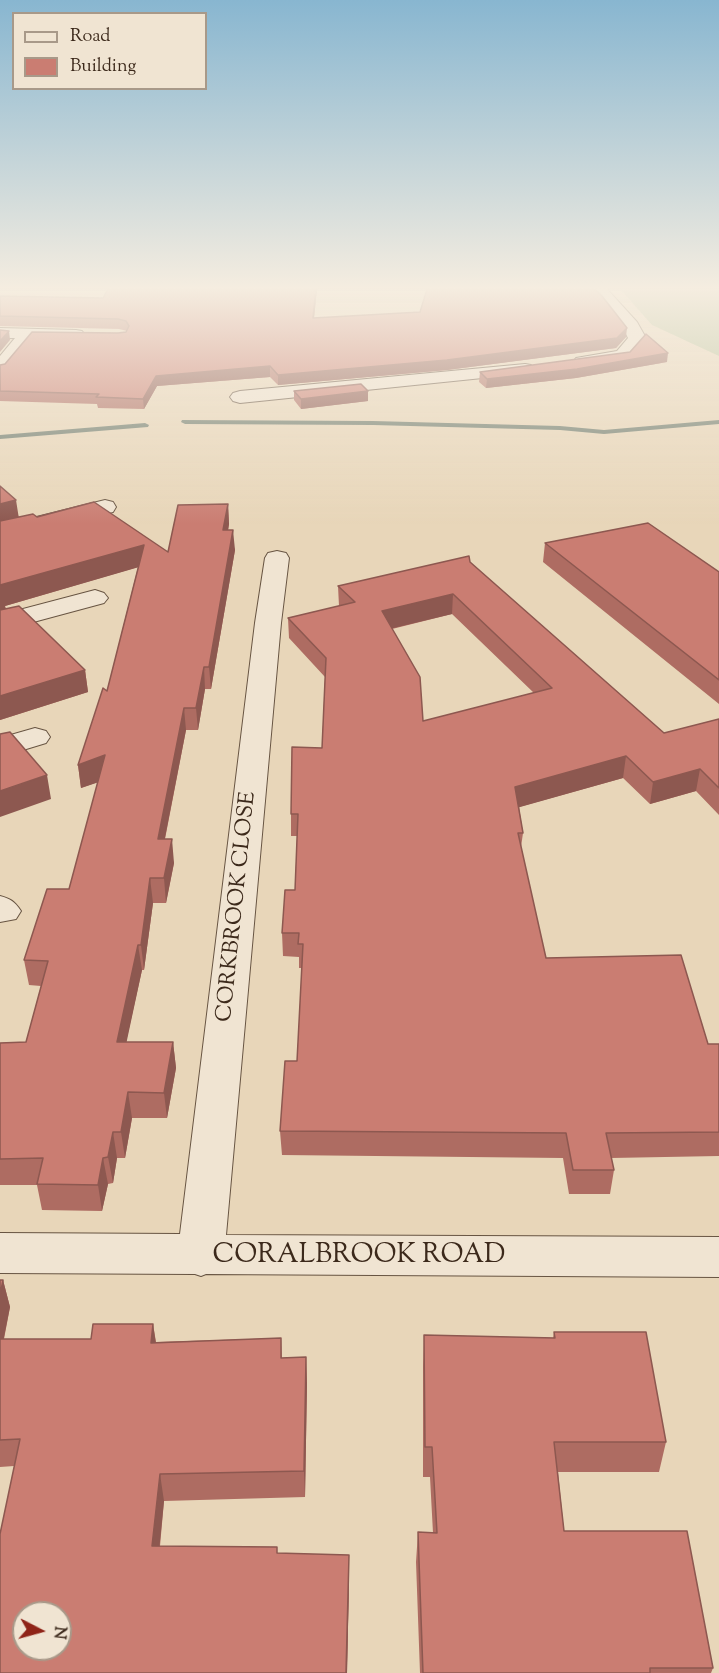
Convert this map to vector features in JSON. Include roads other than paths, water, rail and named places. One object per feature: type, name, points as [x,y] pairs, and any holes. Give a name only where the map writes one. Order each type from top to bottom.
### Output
[{"type":"street","points":[[240,397],[542,367]]},
{"type":"street","points":[[0,533],[105,507]]},
{"type":"street","name":"CORKBROOK CLOSE","points":[[201,1256],[268,623],[277,558]]},
{"type":"street","points":[[0,623],[95,598]]},
{"type":"street","points":[[0,748],[35,737]]},
{"type":"street","name":"CORALBROOK ROAD","points":[[0,1253],[201,1256],[719,1257]]},
{"type":"waterway","points":[[185,422],[373,423],[560,428],[604,432],[719,422]]},
{"type":"waterway","points":[[0,437],[145,425]]}]
